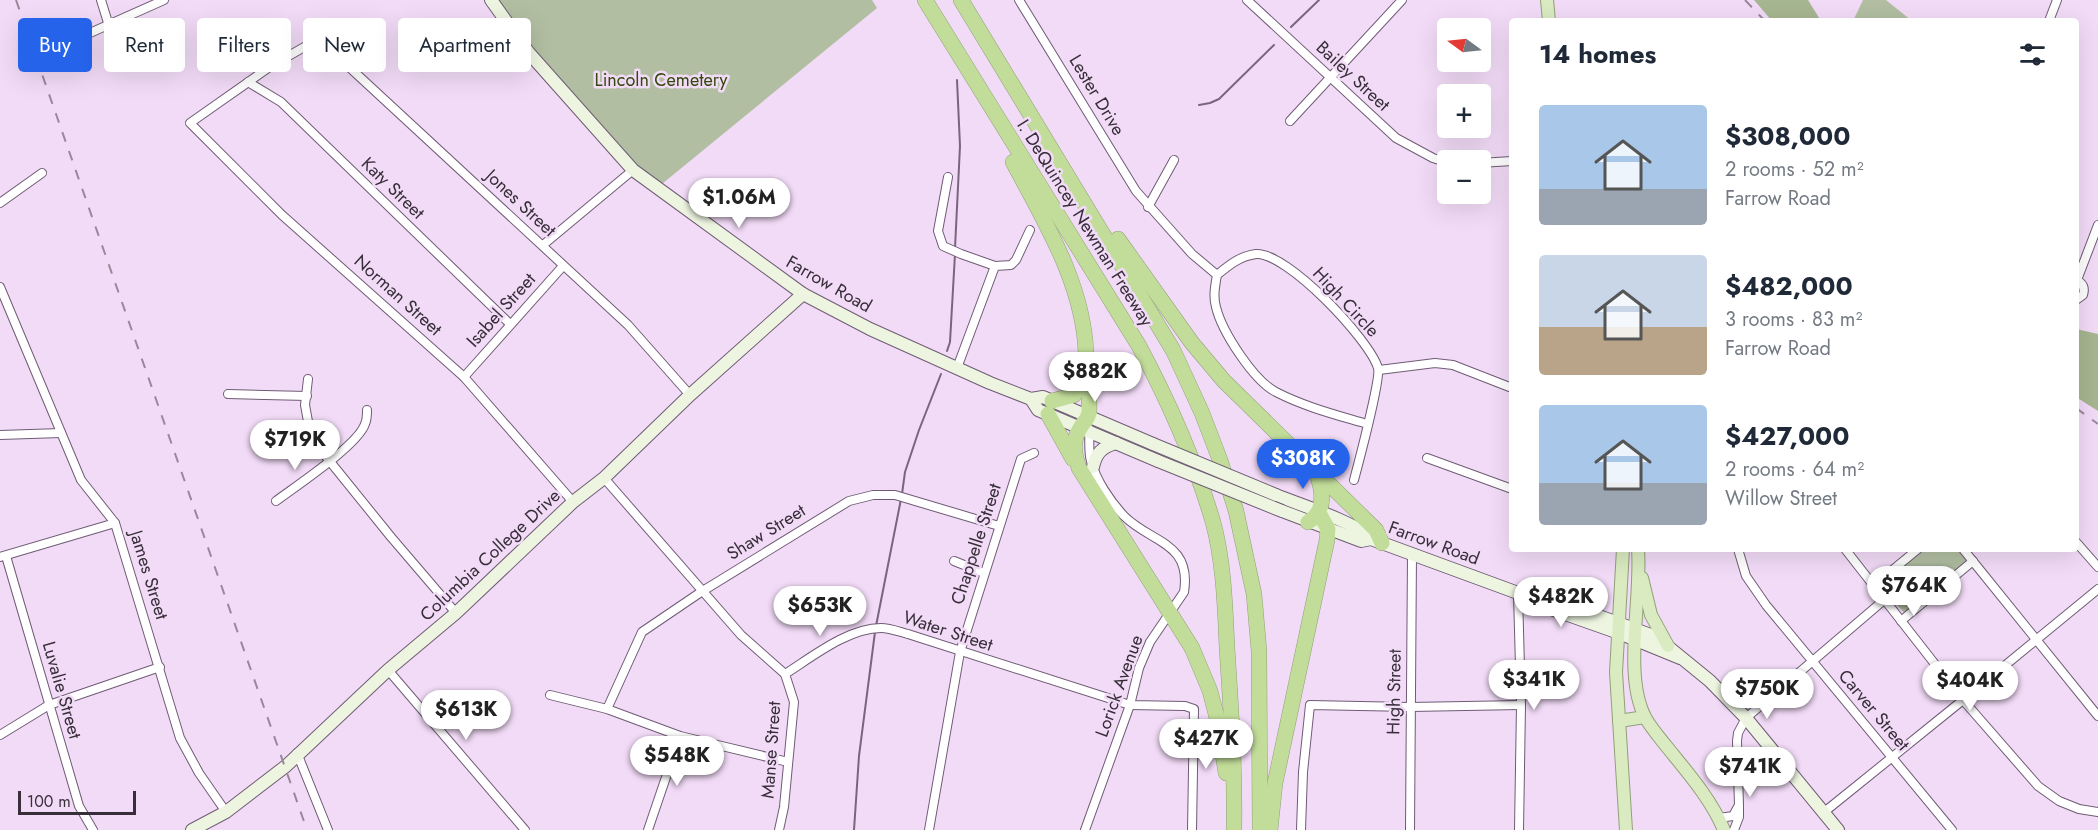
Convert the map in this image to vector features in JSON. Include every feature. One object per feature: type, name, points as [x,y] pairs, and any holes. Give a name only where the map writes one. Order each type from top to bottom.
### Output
[{"type":"highway","name":"I. DeQuincey Newman Freeway","points":[[925,0],[1139,346],[1164,393],[1186,444],[1213,523],[1223,572],[1234,766],[1233,830]]},
{"type":"highway","name":"I. DeQuincey Newman Freeway","points":[[961,0],[1173,350],[1202,413],[1220,460],[1236,511],[1254,594],[1259,651],[1260,830]]},
{"type":"highway","points":[[979,89],[1070,277],[1082,322],[1086,351],[1086,426],[1073,444],[1074,454],[1086,468]]},
{"type":"highway","points":[[1017,92],[1047,128],[1126,252],[1192,343],[1224,381],[1376,530],[1377,541]]},
{"type":"highway","points":[[1086,378],[1074,394],[1050,408],[1192,648],[1209,691],[1222,741],[1233,830]]},
{"type":"highway","points":[[1270,830],[1275,783],[1328,529],[1314,517],[1322,489],[1317,474]]},
{"type":"main road","name":"Farrow Road","points":[[491,0],[529,53],[633,170],[803,294],[870,329],[1031,399],[1038,410],[1050,408],[1116,443],[1158,461],[1282,511],[1314,517],[1365,532],[1377,541],[1518,593],[1536,593],[1619,627],[1680,658]]},
{"type":"main road","points":[[1547,0],[1549,18]]},
{"type":"main road","name":"Columbia College Drive","points":[[192,830],[226,812],[286,766],[297,753],[388,670],[456,613],[573,502],[604,478],[690,395],[803,294]]},
{"type":"main road","name":"Farrow Road","points":[[1086,426],[1153,444],[1276,495],[1314,517]]},
{"type":"main road","points":[[1086,468],[1098,453],[1116,443]]},
{"type":"main road","name":"Farrow Road","points":[[1328,529],[1361,541],[1377,541]]},
{"type":"main road","points":[[1623,552],[1616,672],[1626,830]]},
{"type":"main road","points":[[1638,552],[1634,675],[1636,690],[1645,717],[1700,789],[1724,830]]},
{"type":"main road","points":[[1639,570],[1651,615],[1668,646]]},
{"type":"main road","name":"Farrow Road","points":[[1636,635],[1656,637],[1710,681],[1746,718],[1838,830]]},
{"type":"main road","points":[[1619,721],[1645,717]]},
{"type":"street","points":[[101,0],[107,18]]},
{"type":"street","points":[[126,18],[164,0]]},
{"type":"street","name":"Lester Drive","points":[[1019,0],[1136,191],[1192,254],[1217,275]]},
{"type":"street","name":"Bailey Street","points":[[1246,0],[1396,138],[1437,159]]},
{"type":"street","points":[[1290,121],[1402,0]]},
{"type":"street","points":[[2050,18],[2057,0]]},
{"type":"street","name":"Jones Street","points":[[248,82],[306,46],[322,42],[628,326],[690,395]]},
{"type":"street","name":"Norman Street","points":[[248,82],[190,123],[282,215],[464,376],[573,502]]},
{"type":"street","name":"Katy Street","points":[[248,82],[281,102],[510,324]]},
{"type":"street","points":[[1148,207],[1174,160]]},
{"type":"street","points":[[1491,162],[1509,161]]},
{"type":"street","points":[[543,245],[633,170]]},
{"type":"street","points":[[0,203],[42,173]]},
{"type":"street","points":[[948,177],[938,231],[943,246],[995,266],[1011,265],[1016,260],[1030,230]]},
{"type":"street","points":[[2079,272],[2098,225]]},
{"type":"street","name":"High Circle","points":[[1217,275],[1238,258],[1257,254],[1269,256],[1292,269],[1342,318],[1371,353],[1379,370]]},
{"type":"street","name":"Isabel Street","points":[[464,376],[562,266]]},
{"type":"street","points":[[957,368],[995,266]]},
{"type":"street","points":[[1217,275],[1215,305],[1220,320],[1233,344],[1256,375],[1275,392],[1367,424]]},
{"type":"street","points":[[2079,282],[2084,289],[2083,295],[2079,298]]},
{"type":"street","name":"James Street","points":[[0,287],[81,480],[115,523],[180,738],[199,773],[226,812]]},
{"type":"street","points":[[1354,480],[1379,370],[1435,363],[1453,365],[1509,387]]},
{"type":"street","points":[[308,379],[305,405],[311,438],[456,613]]},
{"type":"street","points":[[228,394],[307,396]]},
{"type":"street","points":[[276,501],[351,443],[365,425],[367,410]]},
{"type":"street","points":[[0,435],[61,433]]},
{"type":"street","name":"Chappelle Street","points":[[929,830],[960,652],[1021,459],[1034,453]]},
{"type":"street","points":[[1427,458],[1509,488]]},
{"type":"street","name":"Lorick Avenue","points":[[1085,830],[1130,705],[1139,668],[1150,642],[1184,592],[1185,568],[1180,556],[1173,549],[1124,516],[1086,468]]},
{"type":"street","points":[[604,478],[701,592],[741,635],[785,674]]},
{"type":"street","name":"Shaw Street","points":[[607,709],[642,632],[701,592],[849,501],[873,495],[895,495],[999,526]]},
{"type":"street","points":[[3,556],[115,523]]},
{"type":"street","points":[[2079,545],[2098,567]]},
{"type":"street","name":"Carver Street","points":[[1739,552],[1746,576],[1766,605],[1952,830]]},
{"type":"street","points":[[1847,552],[1964,700],[2038,786],[2060,801],[2079,809],[2098,812]]},
{"type":"street","points":[[1873,586],[1914,552]]},
{"type":"street","points":[[1966,552],[2098,716]]},
{"type":"street","name":"High Street","points":[[1410,830],[1412,554]]},
{"type":"street","name":"Luvalie Street","points":[[3,556],[79,806],[93,830]]},
{"type":"street","points":[[954,561],[984,573]]},
{"type":"street","points":[[1901,621],[1973,561]]},
{"type":"street","points":[[1823,813],[2098,589]]},
{"type":"street","points":[[1518,593],[1521,705],[1519,830]]},
{"type":"street","points":[[1734,830],[1739,817],[1737,741],[1738,733],[1746,718],[1884,600]]},
{"type":"street","name":"Water Street","points":[[785,674],[847,636],[867,629],[884,628],[1130,705],[1185,705],[1194,709],[1192,830]]},
{"type":"street","points":[[0,735],[49,705],[160,667]]},
{"type":"street","points":[[388,670],[525,830]]},
{"type":"street","name":"Manse Street","points":[[779,830],[794,702],[785,674]]},
{"type":"street","points":[[550,695],[607,709],[680,736],[788,762]]},
{"type":"street","points":[[1301,830],[1303,772],[1310,705],[1410,707],[1521,705]]},
{"type":"street","points":[[648,830],[680,736]]},
{"type":"street","points":[[297,753],[328,830]]},
{"type":"street","points":[[1719,818],[1733,816],[1739,805]]},
{"type":"green space","name":"Lincoln Cemetery","points":[[491,0],[872,0],[877,8],[657,188],[633,170],[531,48],[531,18],[506,18]]},
{"type":"green space","points":[[1754,0],[1808,0],[1819,18],[1769,18]]},
{"type":"green space","points":[[1863,0],[1886,0],[1908,18],[1854,18]]},
{"type":"green space","points":[[2079,330],[2098,334],[2098,411],[2079,399]]},
{"type":"green space","points":[[1918,552],[1960,552],[1967,561],[1905,614],[1879,584]]},
{"type":"waterway","points":[[1291,27],[1319,0]]},
{"type":"waterway","points":[[1199,105],[1219,99],[1274,45]]},
{"type":"waterway","points":[[955,248],[960,146],[957,80]]},
{"type":"waterway","points":[[947,351],[950,342],[955,254]]},
{"type":"waterway","points":[[902,494],[905,472],[941,374]]},
{"type":"waterway","points":[[876,626],[901,499]]},
{"type":"waterway","points":[[854,830],[859,756],[875,632]]},
{"type":"railway","points":[[16,0],[307,830]]},
{"type":"railway","points":[[1745,0],[1762,18]]},
{"type":"railway","points":[[2079,410],[2098,424]]}]
